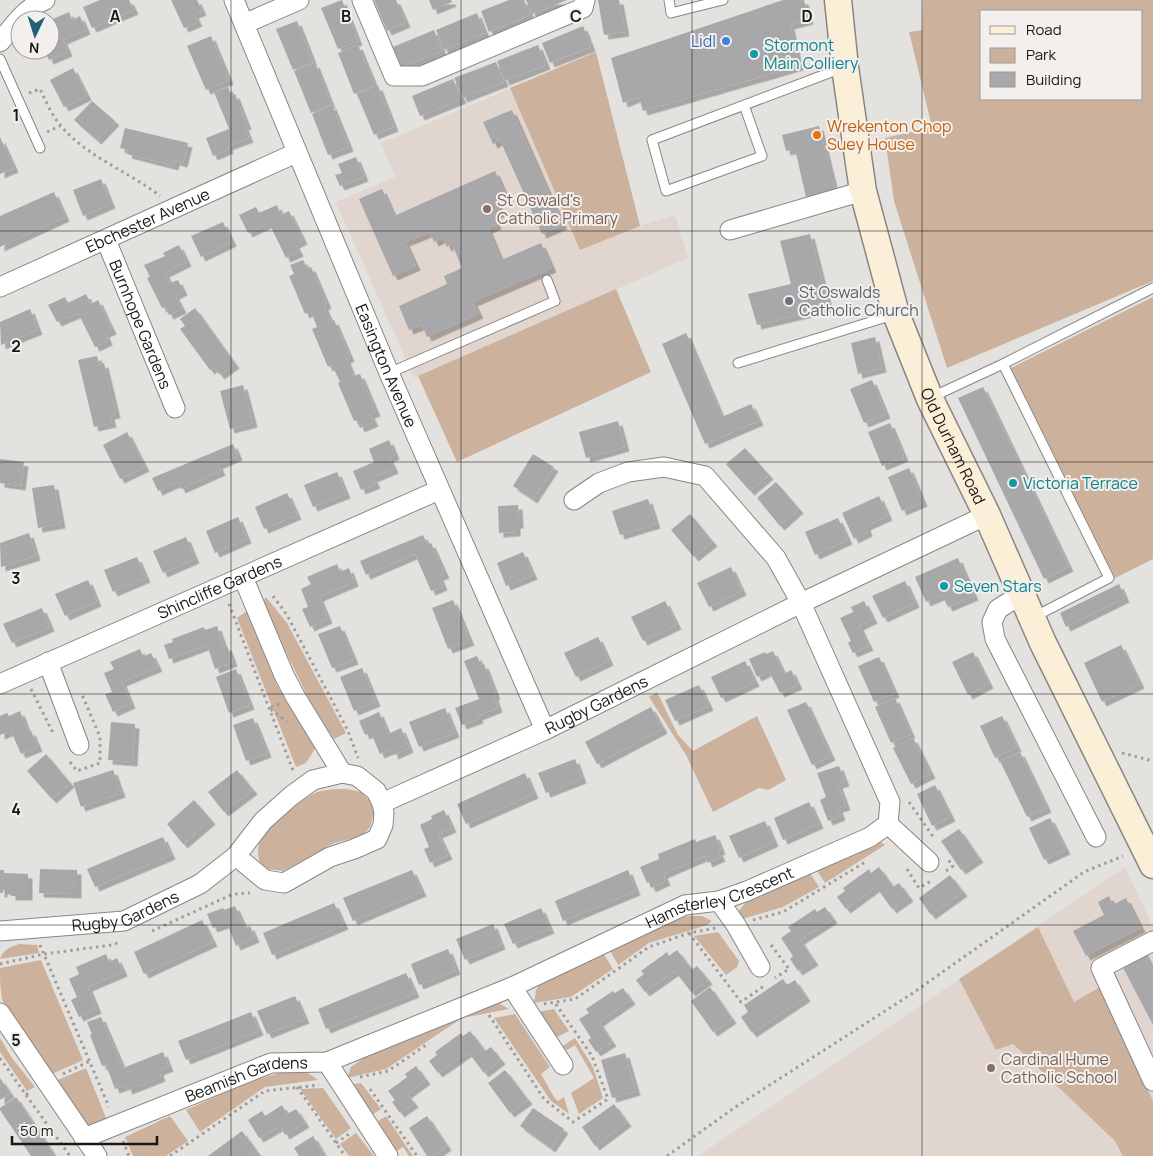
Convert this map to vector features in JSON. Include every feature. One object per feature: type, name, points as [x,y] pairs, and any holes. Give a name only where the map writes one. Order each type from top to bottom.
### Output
[{"type":"main road","name":"Old Durham Road","points":[[838,0],[845,67],[864,191],[896,314],[930,399],[987,516],[1032,618],[1084,728],[1151,855]]},
{"type":"street","points":[[0,42],[19,18],[34,5],[45,0]]},
{"type":"street","name":"Easington Avenue","points":[[234,0],[389,373],[545,730]]},
{"type":"street","points":[[244,24],[298,0]]},
{"type":"street","points":[[362,0],[394,76],[422,76],[584,8],[585,0]]},
{"type":"street","name":"Ebchester Avenue","points":[[0,287],[296,153]]},
{"type":"street","points":[[730,230],[864,191]]},
{"type":"street","name":"Burnhope Gardens","points":[[106,240],[176,408]]},
{"type":"street","points":[[574,500],[599,483],[628,472],[664,467],[706,476],[776,558],[801,603],[890,802],[888,824],[929,862]]},
{"type":"street","name":"Shincliffe Gardens","points":[[0,684],[439,490]]},
{"type":"street","name":"Rugby Gardens","points":[[382,803],[545,730],[801,603],[987,516]]},
{"type":"street","points":[[236,856],[266,880],[284,883],[330,857],[377,839],[384,825],[382,803],[376,791],[357,776],[342,772],[287,682],[249,574]]},
{"type":"street","points":[[1022,594],[998,609],[992,622],[995,639],[1096,837]]},
{"type":"street","points":[[48,662],[79,745]]},
{"type":"street","name":"Rugby Gardens","points":[[0,932],[124,921],[200,884],[236,856],[263,821],[300,790],[313,780],[342,772]]},
{"type":"street","name":"Hamsterley Crescent","points":[[327,1062],[512,987],[685,905],[719,901],[747,891],[870,837],[888,824]]},
{"type":"street","points":[[719,901],[736,924],[760,967]]},
{"type":"street","points":[[1153,941],[1101,968],[1153,1081]]},
{"type":"street","points":[[512,987],[563,1065]]},
{"type":"street","points":[[0,1013],[97,1156]]},
{"type":"street","points":[[327,1062],[388,1156]]},
{"type":"street","name":"Beamish Gardens","points":[[84,1138],[271,1063],[327,1062]]},
{"type":"lane","points":[[669,0],[671,13],[723,0]]},
{"type":"lane","points":[[0,59],[40,148]]},
{"type":"lane","points":[[744,106],[762,156],[666,192],[652,140],[845,67]]},
{"type":"lane","points":[[389,373],[555,301],[547,280]]},
{"type":"lane","points":[[930,399],[1153,288]]},
{"type":"lane","points":[[738,363],[896,314]]},
{"type":"lane","points":[[1002,364],[1109,578],[1032,618]]},
{"type":"path","points":[[18,98],[40,89],[60,126],[106,163],[131,175],[161,196],[169,211]]},
{"type":"path","points":[[249,574],[287,616],[344,722],[367,782]]},
{"type":"path","points":[[222,586],[300,790]]},
{"type":"path","points":[[667,1156],[734,1108],[913,993],[1084,872],[1116,858],[1151,855]]},
{"type":"path","points":[[33,929],[129,1156]]},
{"type":"path","points":[[361,1077],[417,1156]]},
{"type":"path","points":[[297,1087],[345,1156]]},
{"type":"path","points":[[26,1095],[70,1156]]},
{"type":"shaded area","name":"St Oswald's Catholic Primary","points":[[596,52],[640,226],[675,215],[688,258],[414,378],[336,202],[395,177],[381,143]]},
{"type":"shaded area","name":"Cardinal Hume Catholic School","points":[[1125,867],[1153,927],[1153,1156],[698,1156]]},
{"type":"green space","points":[[923,0],[1153,0],[1153,281],[947,368],[894,201],[885,138],[932,127],[909,32],[922,30]]},
{"type":"green space","points":[[596,52],[640,226],[580,250],[510,88]]},
{"type":"green space","points":[[616,289],[651,372],[457,462],[418,376]]},
{"type":"green space","points":[[1153,297],[1153,559],[1115,578],[1011,368]]},
{"type":"green space","points":[[266,597],[287,623],[346,733],[334,739],[311,703],[262,604]]},
{"type":"green space","points":[[247,611],[277,685],[316,747],[306,763],[296,767],[237,618]]},
{"type":"green space","points":[[657,692],[678,735],[693,751],[757,716],[786,780],[768,790],[759,788],[713,812],[686,755],[649,697]]},
{"type":"green space","points":[[347,789],[361,792],[370,801],[374,813],[370,827],[362,836],[334,843],[283,871],[268,869],[260,863],[258,854],[259,844],[268,831],[283,816],[317,792]]},
{"type":"green space","points":[[879,841],[885,845],[825,883],[816,869]]},
{"type":"green space","points":[[809,872],[819,887],[783,907],[739,920],[739,911],[746,902]]},
{"type":"green space","points":[[687,916],[702,916],[712,921],[707,925],[649,943],[618,965],[609,949]]},
{"type":"green space","points":[[1038,927],[1074,1002],[1100,987],[1153,1101],[1153,1156],[1123,1156],[1115,1141],[1013,1044],[996,1050],[959,979]]},
{"type":"green space","points":[[718,932],[739,961],[737,967],[726,975],[694,936]]},
{"type":"green space","points":[[19,944],[37,945],[39,953],[0,959],[7,949]]},
{"type":"green space","points":[[603,953],[613,969],[571,997],[534,1003],[536,990],[543,980]]},
{"type":"green space","points":[[41,960],[83,1060],[50,1075],[11,1019],[2,999],[0,988],[0,968]]},
{"type":"green space","points":[[497,1002],[509,1009],[462,1018],[386,1069],[347,1078],[351,1067],[365,1057],[415,1033]]},
{"type":"green space","points":[[554,1009],[569,1031],[555,1038],[538,1012]]},
{"type":"green space","points":[[515,1014],[550,1067],[541,1074],[558,1101],[564,1097],[569,1114],[551,1101],[494,1018]]},
{"type":"green space","points":[[0,1038],[12,1058],[35,1087],[27,1091],[0,1052]]},
{"type":"green space","points":[[575,1038],[593,1067],[603,1098],[579,1114],[571,1093],[594,1078],[575,1045],[567,1050],[561,1047]]},
{"type":"green space","points":[[86,1068],[108,1123],[96,1126],[85,1124],[53,1082]]},
{"type":"green space","points":[[282,1072],[308,1073],[318,1080],[265,1087],[200,1132],[186,1110],[244,1084]]},
{"type":"green space","points":[[361,1083],[381,1109],[370,1116],[348,1085]]},
{"type":"green space","points":[[323,1088],[351,1128],[336,1139],[300,1089]]},
{"type":"green space","points":[[170,1116],[188,1141],[166,1156],[133,1156],[125,1137]]},
{"type":"green space","points":[[386,1116],[413,1156],[409,1156],[403,1147],[395,1152],[374,1124]]},
{"type":"green space","points":[[356,1133],[374,1156],[349,1156],[340,1144]]},
{"type":"building","points":[[100,0],[129,0],[134,10],[92,28],[83,7]]},
{"type":"building","points":[[171,0],[197,0],[202,11],[194,14],[198,22],[184,28]]},
{"type":"building","points":[[342,0],[358,41],[338,49],[321,8]]},
{"type":"building","points":[[374,0],[396,0],[406,23],[387,31]]},
{"type":"building","points":[[429,0],[451,0],[452,2],[433,10]]},
{"type":"building","points":[[509,0],[524,0],[530,15],[489,32],[481,11]]},
{"type":"building","points":[[526,0],[567,0],[532,14]]},
{"type":"building","points":[[598,0],[619,0],[625,32],[604,35]]},
{"type":"building","name":"Lidl","points":[[783,0],[804,0],[809,20],[790,25],[799,66],[643,111],[639,97],[623,103],[611,58]]},
{"type":"building","points":[[69,12],[72,20],[80,16],[86,30],[63,40],[68,52],[60,55],[60,16]]},
{"type":"building","points":[[477,13],[485,33],[444,50],[436,30]]},
{"type":"building","points":[[297,21],[313,62],[293,70],[276,29]]},
{"type":"building","points":[[583,26],[591,47],[550,63],[542,43]]},
{"type":"building","points":[[434,30],[442,51],[401,67],[393,47]]},
{"type":"building","points":[[211,36],[229,80],[206,90],[187,46]]},
{"type":"building","points":[[358,45],[375,86],[354,94],[338,53]]},
{"type":"building","points":[[538,45],[546,65],[505,81],[497,61]]},
{"type":"building","points":[[496,62],[504,82],[463,98],[454,78]]},
{"type":"building","points":[[315,63],[331,104],[311,113],[294,71]]},
{"type":"building","points":[[73,68],[87,96],[64,107],[50,80]]},
{"type":"building","points":[[453,79],[462,99],[420,116],[412,96]]},
{"type":"building","points":[[378,86],[394,127],[374,135],[357,94]]},
{"type":"building","points":[[228,87],[231,95],[235,94],[247,125],[244,126],[249,138],[228,146],[229,149],[213,156],[206,138],[229,129],[214,92]]},
{"type":"building","points":[[92,101],[115,121],[97,140],[74,120]]},
{"type":"building","points":[[332,105],[349,147],[328,155],[312,114]]},
{"type":"building","points":[[512,110],[563,225],[542,234],[500,140],[493,144],[483,122]]},
{"type":"building","points":[[819,126],[835,191],[806,197],[795,149],[786,151],[782,135]]},
{"type":"building","points":[[125,128],[188,143],[183,163],[175,161],[174,166],[127,154],[128,150],[120,148]]},
{"type":"building","points":[[0,137],[14,168],[0,174]]},
{"type":"building","points":[[356,157],[364,177],[340,186],[335,175],[342,173],[338,164]]},
{"type":"building","points":[[495,171],[507,198],[497,202],[501,212],[493,216],[497,225],[488,229],[501,260],[541,243],[552,268],[473,302],[479,314],[427,337],[422,325],[409,330],[399,306],[447,284],[444,276],[462,268],[452,244],[447,247],[443,238],[434,242],[430,232],[405,242],[416,266],[393,276],[359,199],[382,189],[394,216]]},
{"type":"building","points":[[101,179],[111,204],[83,216],[73,190]]},
{"type":"building","points":[[54,192],[65,217],[0,247],[0,216]]},
{"type":"building","points":[[277,205],[281,215],[289,211],[303,240],[295,244],[299,252],[286,258],[269,223],[248,233],[239,215],[256,207],[259,213]]},
{"type":"building","points":[[223,222],[232,242],[201,257],[191,236]]},
{"type":"building","name":"St Oswalds Catholic Church","points":[[810,234],[829,308],[757,325],[748,294],[791,284],[780,241]]},
{"type":"building","points":[[179,245],[187,262],[165,273],[170,283],[178,280],[183,291],[175,295],[182,309],[169,315],[165,307],[162,308],[147,278],[150,277],[144,265],[165,256],[163,253]]},
{"type":"building","points":[[303,260],[307,268],[311,267],[327,304],[324,306],[327,313],[331,321],[334,320],[350,357],[346,359],[353,376],[360,374],[376,412],[370,414],[374,422],[360,428],[357,420],[354,421],[338,383],[340,382],[332,365],[328,367],[312,329],[317,327],[311,311],[305,314],[289,276],[294,274],[290,265]]},
{"type":"building","points":[[86,294],[91,304],[98,300],[112,330],[105,333],[108,341],[95,347],[78,313],[57,322],[48,305],[65,297],[68,303]]},
{"type":"building","points":[[195,308],[235,364],[220,375],[214,367],[210,370],[180,329],[185,326],[180,319]]},
{"type":"building","points":[[30,309],[38,330],[1,345],[0,322]]},
{"type":"building","points":[[686,333],[722,417],[751,404],[759,421],[705,444],[662,344]]},
{"type":"building","points":[[875,337],[882,368],[858,374],[851,343]]},
{"type":"building","points":[[97,356],[99,364],[104,363],[116,414],[110,415],[112,423],[94,427],[78,360]]},
{"type":"building","points":[[872,380],[886,414],[864,423],[850,389]]},
{"type":"building","points":[[243,385],[253,423],[230,429],[220,391]]},
{"type":"building","name":"Victoria Terrace","points":[[983,387],[1069,567],[1044,579],[958,398]]},
{"type":"building","points":[[618,421],[625,447],[586,458],[579,432]]},
{"type":"building","points":[[890,423],[904,457],[882,466],[868,432]]},
{"type":"building","points":[[127,432],[145,467],[120,479],[103,445]]},
{"type":"building","points":[[389,440],[395,455],[389,458],[394,469],[373,478],[376,484],[361,490],[353,471],[374,462],[369,449]]},
{"type":"building","points":[[233,444],[238,456],[218,465],[221,471],[181,489],[178,482],[158,491],[152,478]]},
{"type":"building","points":[[745,448],[769,475],[750,491],[726,464]]},
{"type":"building","points":[[533,454],[554,467],[533,499],[513,486]]},
{"type":"building","points":[[0,459],[24,462],[21,486],[0,483]]},
{"type":"building","points":[[909,468],[923,502],[902,511],[888,477]]},
{"type":"building","points":[[337,472],[346,494],[313,507],[304,485]]},
{"type":"building","points":[[776,482],[799,509],[780,526],[757,498]]},
{"type":"building","points":[[54,485],[61,524],[38,528],[32,488]]},
{"type":"building","points":[[287,493],[297,515],[264,529],[255,507]]},
{"type":"building","points":[[879,496],[888,516],[866,526],[868,532],[854,539],[842,513]]},
{"type":"building","points":[[648,499],[656,524],[620,535],[612,511]]},
{"type":"building","points":[[518,505],[519,524],[516,524],[516,532],[499,533],[498,506]]},
{"type":"building","points":[[690,514],[713,542],[694,557],[671,530]]},
{"type":"building","points":[[238,517],[247,539],[215,553],[206,531]]},
{"type":"building","points":[[838,518],[848,540],[815,555],[805,532]]},
{"type":"building","points":[[29,533],[36,556],[1,567],[0,543]]},
{"type":"building","points":[[423,535],[427,544],[431,543],[445,574],[439,576],[443,586],[431,591],[415,554],[366,575],[360,561]]},
{"type":"building","points":[[186,537],[195,559],[163,573],[153,551]]},
{"type":"building","points":[[523,552],[533,575],[506,586],[497,563]]},
{"type":"building","points":[[137,557],[146,578],[113,592],[104,570]]},
{"type":"building","name":"Seven Stars","points":[[958,558],[974,596],[948,607],[942,595],[926,602],[915,577]]},
{"type":"building","points":[[337,564],[340,572],[349,568],[354,582],[319,597],[328,619],[310,627],[302,609],[308,607],[301,589],[311,584],[307,577]]},
{"type":"building","points":[[731,567],[742,591],[709,607],[697,583]]},
{"type":"building","points":[[88,580],[97,602],[65,616],[55,594]]},
{"type":"building","points":[[905,581],[915,603],[883,618],[872,596]]},
{"type":"building","points":[[1119,584],[1125,598],[1066,627],[1060,613]]},
{"type":"building","points":[[453,600],[470,641],[448,649],[432,608]]},
{"type":"building","points":[[665,601],[677,625],[643,641],[631,617]]},
{"type":"building","points":[[864,601],[873,619],[859,626],[869,646],[853,653],[848,643],[851,641],[840,618],[853,612],[851,607]]},
{"type":"building","points":[[42,608],[50,627],[12,643],[3,624]]},
{"type":"building","points":[[217,626],[224,647],[227,646],[233,662],[215,669],[207,645],[169,659],[164,645],[173,642],[172,639],[204,627],[205,630]]},
{"type":"building","points":[[340,626],[354,660],[332,668],[318,634]]},
{"type":"building","points":[[598,637],[609,661],[576,677],[564,653]]},
{"type":"building","points":[[1121,645],[1140,684],[1102,702],[1084,663]]},
{"type":"building","points":[[140,649],[143,657],[151,653],[158,667],[122,682],[131,704],[113,712],[105,694],[112,692],[104,673],[114,669],[110,662]]},
{"type":"building","points":[[773,651],[784,674],[791,670],[798,685],[780,693],[769,671],[757,677],[749,659],[765,652],[766,654]]},
{"type":"building","points":[[973,652],[989,684],[968,695],[952,662]]},
{"type":"building","points":[[477,656],[481,665],[484,664],[496,695],[494,696],[498,708],[478,716],[479,719],[462,725],[455,708],[479,699],[464,661]]},
{"type":"building","points":[[879,657],[895,693],[874,702],[858,666]]},
{"type":"building","points":[[745,661],[755,682],[721,698],[711,677]]},
{"type":"building","points":[[362,668],[376,702],[354,711],[340,677]]},
{"type":"building","points":[[236,669],[250,705],[229,713],[216,677]]},
{"type":"building","points":[[699,685],[709,706],[675,721],[665,700]]},
{"type":"building","points":[[895,698],[911,734],[891,743],[875,707]]},
{"type":"building","points":[[806,702],[831,756],[812,765],[787,710]]},
{"type":"building","points":[[651,707],[663,729],[597,764],[585,742]]},
{"type":"building","points":[[445,708],[455,733],[419,747],[409,722]]},
{"type":"building","points":[[20,711],[28,732],[31,731],[38,747],[21,754],[11,731],[0,735],[0,716],[7,713],[9,716]]},
{"type":"building","points":[[379,712],[388,734],[401,728],[409,748],[394,755],[392,749],[380,754],[371,733],[365,735],[359,721]]},
{"type":"building","points":[[1002,716],[1017,747],[995,758],[980,726]]},
{"type":"building","points":[[253,718],[267,753],[246,761],[233,725]]},
{"type":"building","points":[[111,722],[135,724],[133,762],[108,760]]},
{"type":"building","points":[[913,738],[931,774],[911,784],[893,748]]},
{"type":"building","points":[[1020,752],[1047,808],[1027,817],[1000,761]]},
{"type":"building","points":[[46,754],[70,783],[52,799],[27,771]]},
{"type":"building","points":[[575,759],[582,779],[546,793],[538,773]]},
{"type":"building","points":[[839,766],[845,782],[838,784],[846,806],[838,808],[841,816],[828,821],[820,800],[826,797],[817,773]]},
{"type":"building","points":[[113,770],[121,793],[81,807],[73,783]]},
{"type":"building","points":[[237,770],[253,790],[224,812],[208,792]]},
{"type":"building","points":[[525,773],[534,794],[466,824],[457,804]]},
{"type":"building","points":[[935,785],[951,817],[932,826],[917,794]]},
{"type":"building","points":[[194,800],[211,820],[183,844],[167,824]]},
{"type":"building","points":[[809,802],[819,824],[783,840],[774,818]]},
{"type":"building","points":[[444,810],[452,828],[438,834],[448,855],[430,863],[424,849],[429,847],[420,825],[432,819],[431,816]]},
{"type":"building","points":[[1050,818],[1066,850],[1044,860],[1029,828]]},
{"type":"building","points":[[765,821],[774,842],[739,858],[729,836]]},
{"type":"building","points":[[959,829],[979,858],[961,870],[941,841]]},
{"type":"building","points":[[715,835],[721,850],[718,851],[721,857],[708,863],[705,856],[663,874],[666,881],[651,888],[649,882],[647,883],[640,867],[659,859],[658,854],[695,839],[696,842]]},
{"type":"building","points":[[163,837],[171,855],[95,887],[87,869]]},
{"type":"building","points":[[879,867],[893,887],[899,883],[909,897],[892,909],[876,887],[846,909],[837,897],[845,891],[843,888],[869,869],[871,873]]},
{"type":"building","points":[[40,869],[77,870],[77,894],[39,893]]},
{"type":"building","points":[[0,870],[4,870],[4,873],[28,874],[28,896],[11,896],[11,890],[3,890],[3,893],[0,893]]},
{"type":"building","points":[[412,870],[422,892],[353,921],[343,898]]},
{"type":"building","points":[[628,870],[636,891],[563,921],[555,901]]},
{"type":"building","points":[[950,875],[963,892],[931,915],[919,898]]},
{"type":"building","points":[[1109,896],[1113,905],[1126,898],[1141,928],[1086,956],[1073,931],[1104,915],[1098,902]]},
{"type":"building","points":[[334,903],[344,925],[272,955],[263,933]]},
{"type":"building","points":[[235,906],[245,928],[250,926],[255,938],[236,946],[227,923],[213,928],[207,914]]},
{"type":"building","points":[[825,907],[833,919],[800,940],[814,961],[798,971],[790,959],[793,956],[781,938],[791,931],[788,927],[815,909],[817,912]]},
{"type":"building","points":[[541,908],[550,929],[513,944],[504,924]]},
{"type":"building","points":[[202,920],[213,942],[144,974],[134,952]]},
{"type":"building","points":[[493,924],[501,945],[465,960],[456,939]]},
{"type":"building","points":[[448,949],[456,970],[419,985],[411,964]]},
{"type":"building","points":[[677,950],[692,970],[697,966],[708,980],[691,992],[675,971],[645,992],[636,980],[644,974],[641,971],[667,952],[669,956]]},
{"type":"building","points":[[1143,950],[1153,969],[1153,1025],[1120,962]]},
{"type":"building","points":[[106,954],[109,962],[117,958],[123,972],[88,987],[97,1009],[79,1017],[71,1000],[77,997],[69,979],[79,974],[76,967]]},
{"type":"building","points":[[406,973],[415,993],[326,1029],[318,1009]]},
{"type":"building","points":[[783,979],[787,985],[795,980],[806,997],[752,1033],[741,1017],[748,1012],[744,1005]]},
{"type":"building","points":[[710,987],[732,1019],[713,1032],[691,1001]]},
{"type":"building","points":[[623,988],[631,1000],[599,1022],[612,1042],[596,1052],[588,1040],[591,1038],[579,1019],[589,1013],[586,1009],[613,991],[615,993]]},
{"type":"building","points":[[295,996],[305,1019],[267,1034],[257,1011]]},
{"type":"building","points":[[251,1012],[259,1031],[186,1060],[178,1041]]},
{"type":"building","points":[[101,1017],[123,1068],[163,1052],[169,1067],[159,1071],[161,1077],[128,1090],[126,1085],[115,1089],[106,1065],[102,1066],[87,1022]]},
{"type":"building","points":[[470,1031],[485,1051],[491,1047],[501,1060],[484,1073],[468,1052],[438,1073],[429,1061],[437,1055],[435,1052],[461,1033],[463,1036]]},
{"type":"building","points":[[625,1053],[636,1091],[612,1098],[601,1060]]},
{"type":"building","points":[[416,1066],[426,1080],[407,1094],[414,1103],[400,1113],[392,1102],[395,1100],[388,1091],[407,1077],[405,1074]]},
{"type":"building","points":[[505,1070],[528,1100],[510,1113],[488,1083]]},
{"type":"building","points":[[0,1078],[10,1093],[0,1100]]},
{"type":"building","points":[[16,1097],[55,1156],[31,1156],[0,1110],[0,1108]]},
{"type":"building","points":[[614,1104],[627,1122],[595,1146],[582,1127]]},
{"type":"building","points":[[282,1105],[287,1114],[296,1109],[305,1123],[285,1135],[280,1126],[259,1138],[248,1120],[262,1111],[265,1116]]},
{"type":"building","points":[[533,1108],[564,1129],[551,1148],[520,1126]]},
{"type":"building","points":[[427,1116],[447,1146],[433,1156],[427,1156],[409,1128]]},
{"type":"building","points":[[242,1131],[257,1152],[251,1156],[208,1156]]},
{"type":"building","points":[[313,1136],[325,1156],[299,1156],[294,1148]]},
{"type":"place","name":"Lidl","points":[[726,41]]},
{"type":"place","name":"Stormont Main Colliery","points":[[754,54]]},
{"type":"place","name":"Wrekenton Chop Suey House","points":[[817,135]]},
{"type":"place","name":"St Oswald's Catholic Primary","points":[[487,209]]},
{"type":"place","name":"St Oswalds Catholic Church","points":[[789,301]]},
{"type":"place","name":"Victoria Terrace","points":[[1013,483]]},
{"type":"place","name":"Seven Stars","points":[[944,586]]},
{"type":"place","name":"Cardinal Hume Catholic School","points":[[991,1068]]}]
